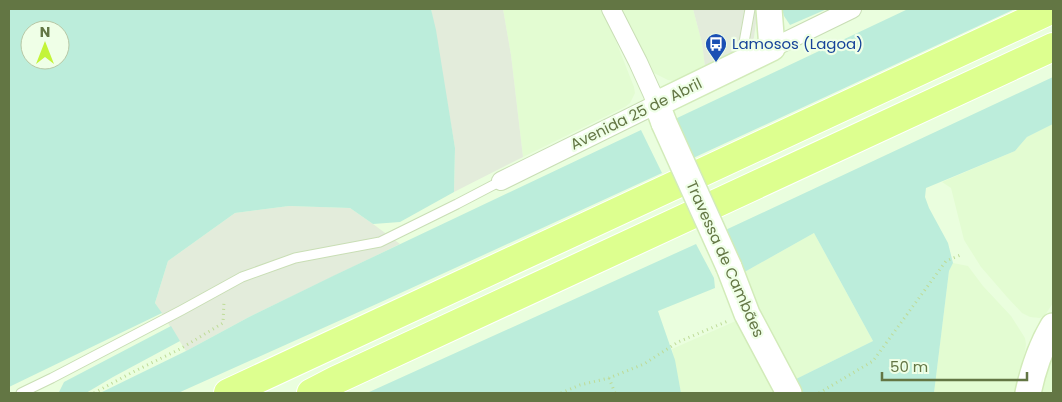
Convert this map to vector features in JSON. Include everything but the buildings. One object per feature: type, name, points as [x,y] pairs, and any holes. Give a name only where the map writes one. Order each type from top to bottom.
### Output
[{"type":"highway","points":[[228,393],[1053,9]]},
{"type":"highway","points":[[311,393],[1053,47]]},
{"type":"street","points":[[611,9],[661,113]]},
{"type":"street","points":[[769,9],[772,48]]},
{"type":"street","name":"Avenida 25 de Abril","points":[[501,181],[661,113],[748,59],[852,9]]},
{"type":"street","name":"Travessa de Cambães","points":[[661,113],[729,267],[747,314],[789,393]]},
{"type":"street","points":[[1028,393],[1038,356],[1053,326]]},
{"type":"lane","points":[[748,59],[743,48],[750,9]]},
{"type":"lane","points":[[21,393],[242,277],[295,258],[380,242],[501,181]]},
{"type":"path","points":[[819,393],[873,361],[946,261],[963,254]]},
{"type":"path","points":[[94,393],[180,349],[223,323],[226,286]]},
{"type":"path","points":[[561,393],[580,385],[609,378],[644,364],[678,342],[747,314]]},
{"type":"path","points":[[609,378],[615,393]]},
{"type":"shaded area","points":[[9,9],[431,9],[455,148],[454,192],[400,222],[373,224],[350,208],[289,206],[235,213],[168,261],[155,303],[162,313],[9,387]]},
{"type":"shaded area","points":[[431,9],[503,9],[511,55],[523,157],[454,192],[455,148]]},
{"type":"shaded area","points":[[503,9],[602,9],[634,87],[635,93],[630,103],[523,157],[511,55]]},
{"type":"shaded area","points":[[619,9],[693,9],[702,43],[705,67],[674,81],[652,72],[645,63]]},
{"type":"shaded area","points":[[693,9],[758,9],[753,44],[705,67],[702,43]]},
{"type":"shaded area","points":[[782,9],[827,9],[790,25]]},
{"type":"shaded area","points":[[908,9],[1015,9],[691,159],[675,119]]},
{"type":"shaded area","points":[[1053,77],[1053,124],[1027,137],[1015,151],[926,188],[925,197],[948,243],[953,263],[949,271],[934,393],[801,393],[796,379],[873,341],[814,233],[741,274],[719,233]]},
{"type":"shaded area","points":[[1053,124],[1053,303],[1045,315],[1040,318],[1030,317],[1022,313],[981,267],[964,240],[951,188],[942,182],[1015,151],[1027,137]]},
{"type":"shaded area","points":[[641,130],[662,173],[178,393],[100,393],[335,275]]},
{"type":"shaded area","points":[[289,206],[350,208],[400,244],[249,317],[186,351],[155,303],[168,261],[235,213]]},
{"type":"shaded area","points":[[814,233],[873,341],[796,379],[741,274]]},
{"type":"shaded area","points":[[696,244],[714,278],[715,288],[658,311],[675,360],[681,393],[367,393]]},
{"type":"shaded area","points":[[953,263],[968,266],[983,286],[1011,316],[1025,338],[1026,344],[1019,393],[934,393],[949,271]]},
{"type":"shaded area","points":[[738,320],[773,393],[681,393],[672,349]]},
{"type":"shaded area","points":[[171,326],[180,341],[86,393],[59,393],[64,382]]},
{"type":"shaded area","points":[[1053,348],[1053,393],[1037,393]]},
{"type":"place","name":"Lamosos (Lagoa)","points":[[716,63]]}]
